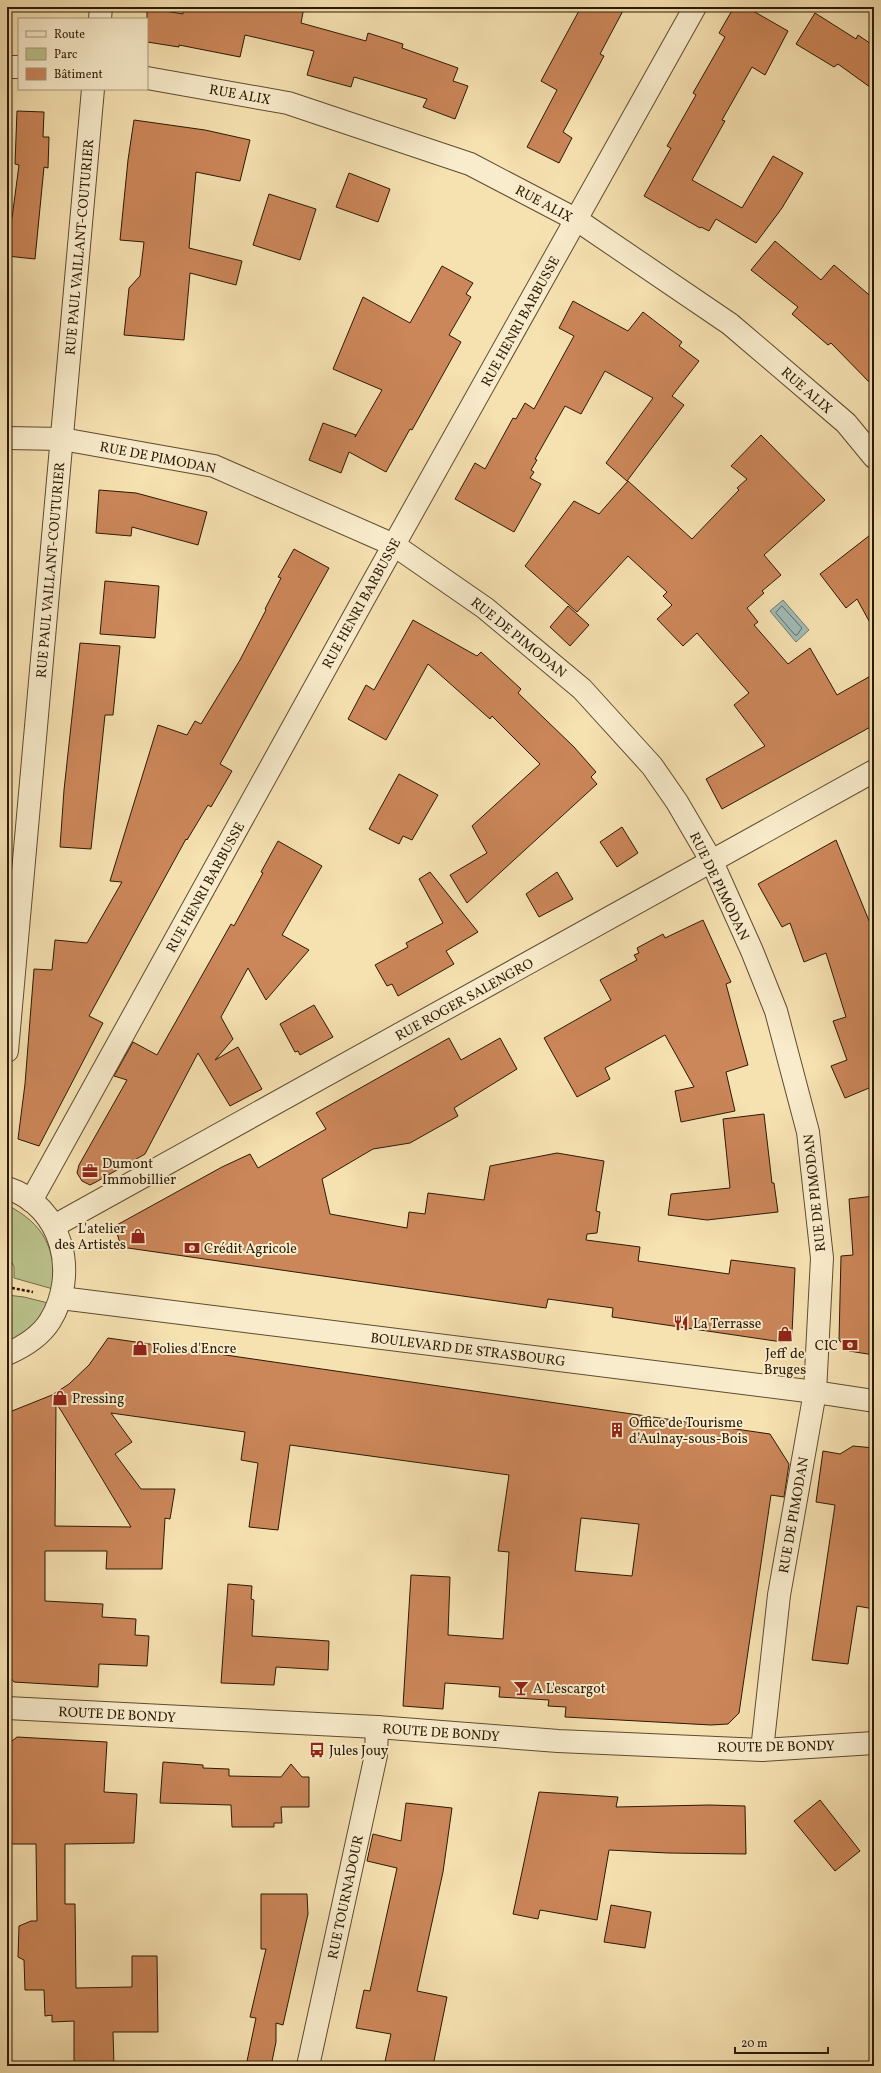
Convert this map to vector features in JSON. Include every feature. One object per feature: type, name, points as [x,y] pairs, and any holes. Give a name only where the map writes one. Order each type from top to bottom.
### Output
[{"type":"street","points":[[100,18],[101,7]]},
{"type":"street","name":"RUE HENRI BARBUSSE","points":[[31,1201],[394,545],[695,7]]},
{"type":"street","points":[[7,67],[18,68]]},
{"type":"street","name":"RUE ALIX","points":[[148,78],[288,103],[470,164],[577,220],[730,324],[846,423],[874,457]]},
{"type":"street","name":"RUE PAUL VAILLANT-COUTURIER","points":[[7,1051],[93,90]]},
{"type":"street","name":"RUE DE PIMODAN","points":[[7,438],[62,439],[214,466],[394,545],[484,608],[582,689],[652,766],[677,802],[712,862],[752,951],[776,1011],[808,1132],[822,1258],[815,1392],[779,1595],[762,1750]]},
{"type":"street","name":"RUE ROGER SALENGRO","points":[[54,1226],[874,771]]},
{"type":"street","points":[[7,1188],[31,1201],[44,1213],[54,1226],[63,1250],[66,1274],[61,1298],[50,1322],[31,1341],[7,1354]]},
{"type":"street","name":"BOULEVARD DE STRASBOURG","points":[[61,1298],[815,1392],[874,1401]]},
{"type":"street","name":"ROUTE DE BONDY","points":[[7,1708],[377,1727],[558,1740],[762,1750],[874,1743]]},
{"type":"street","name":"RUE TOURNADOUR","points":[[308,2066],[376,1755],[377,1727]]},
{"type":"path","points":[[7,1268],[7,1279]]},
{"type":"green space","points":[[7,1205],[20,1212],[30,1220],[39,1229],[45,1239],[50,1249],[52,1261],[53,1289],[14,1278],[14,1267],[7,1252]]},
{"type":"green space","points":[[7,1295],[24,1297],[48,1303],[37,1321],[32,1326],[14,1339],[7,1341]]},
{"type":"water","points":[[783,600],[809,630],[796,642],[770,611]]},
{"type":"building","points":[[197,7],[304,7],[301,23],[366,41],[368,33],[403,44],[402,48],[458,68],[453,81],[468,86],[455,119],[423,107],[427,99],[354,77],[351,87],[307,75],[314,51],[245,35],[240,57],[179,45],[179,47],[148,42],[147,8],[183,14],[183,9],[197,11]]},
{"type":"building","points":[[581,7],[625,7],[600,54],[604,56],[563,132],[572,138],[559,163],[527,147],[557,90],[541,81]]},
{"type":"building","points":[[734,7],[746,7],[788,31],[765,75],[752,67],[722,120],[725,121],[692,180],[742,208],[773,156],[803,173],[782,208],[756,243],[716,219],[709,231],[701,227],[700,228],[644,196],[671,148],[667,146],[696,95],[693,93],[725,37],[719,33]]},
{"type":"building","points":[[815,13],[856,39],[858,35],[874,46],[874,90],[838,64],[834,67],[796,44]]},
{"type":"building","points":[[17,111],[44,112],[43,137],[49,137],[48,168],[44,167],[35,259],[7,256],[7,217],[12,218],[19,165],[15,164]]},
{"type":"building","points":[[134,120],[205,130],[250,140],[240,181],[196,172],[189,248],[242,261],[236,285],[190,273],[184,340],[124,335],[129,288],[140,276],[144,242],[120,240],[128,160]]},
{"type":"building","points":[[349,173],[390,189],[378,222],[336,207]]},
{"type":"building","points":[[269,194],[316,209],[300,260],[253,245]]},
{"type":"building","points":[[775,241],[821,280],[834,265],[874,299],[874,387],[831,343],[828,345],[792,314],[798,307],[751,270]]},
{"type":"building","points":[[442,266],[473,283],[466,294],[471,297],[449,335],[461,342],[412,430],[410,429],[386,472],[349,452],[341,473],[309,460],[323,423],[356,435],[355,437],[382,390],[333,369],[363,297],[410,323]]},
{"type":"building","points":[[573,301],[628,331],[643,312],[682,342],[679,346],[699,361],[672,396],[684,405],[627,481],[606,463],[653,398],[605,371],[581,414],[565,406],[535,459],[537,460],[531,470],[534,472],[530,478],[541,484],[514,532],[455,499],[475,463],[485,469],[513,418],[516,419],[525,403],[534,409],[574,336],[559,328]]},
{"type":"building","points":[[761,435],[825,500],[764,555],[781,575],[762,591],[764,593],[747,608],[758,622],[754,625],[788,664],[810,648],[837,695],[874,674],[874,725],[722,809],[706,779],[765,746],[734,705],[749,693],[697,633],[683,646],[657,619],[672,605],[663,596],[667,592],[628,556],[577,612],[525,566],[574,501],[599,514],[628,481],[692,539],[739,490],[737,488],[747,479],[731,466]]},
{"type":"building","points":[[99,490],[136,493],[207,512],[198,545],[132,527],[131,536],[96,533]]},
{"type":"building","points":[[874,532],[874,630],[857,599],[846,608],[820,574]]},
{"type":"building","points":[[294,549],[329,568],[220,764],[232,771],[211,807],[208,805],[187,840],[186,839],[89,1016],[103,1023],[39,1146],[18,1139],[25,1084],[34,969],[52,970],[55,940],[87,943],[122,882],[110,881],[158,725],[187,735],[195,721],[201,724],[240,660],[281,578],[278,577]]},
{"type":"building","points":[[105,581],[159,586],[155,638],[100,634]]},
{"type":"building","points":[[568,606],[589,625],[570,646],[550,627]]},
{"type":"building","points":[[413,620],[477,656],[481,652],[521,689],[518,693],[574,747],[596,772],[591,777],[597,784],[467,903],[450,875],[487,853],[472,826],[540,764],[492,716],[490,719],[428,664],[386,740],[348,719],[366,685],[374,690]]},
{"type":"building","points":[[80,643],[120,646],[113,715],[105,715],[91,849],[60,847],[64,790]]},
{"type":"building","points":[[399,774],[438,795],[412,840],[403,836],[399,844],[369,829]]},
{"type":"building","points":[[622,827],[638,853],[617,867],[600,842]]},
{"type":"building","points":[[836,840],[874,933],[874,1086],[845,1098],[831,1066],[847,1060],[833,1021],[846,1017],[826,953],[804,962],[790,923],[782,927],[758,884]]},
{"type":"building","points":[[278,841],[322,866],[282,935],[309,950],[266,1000],[248,968],[221,1017],[233,1039],[215,1060],[238,1047],[262,1089],[230,1106],[198,1053],[145,1154],[90,1185],[82,1181],[77,1173],[79,1165],[127,1080],[114,1076],[133,1042],[157,1055],[231,924],[234,926],[263,873],[261,872]]},
{"type":"building","points":[[430,872],[478,932],[446,951],[454,964],[398,996],[392,984],[387,986],[375,965],[408,947],[406,943],[443,923],[419,879]]},
{"type":"building","points":[[557,872],[573,899],[539,917],[526,894]]},
{"type":"building","points":[[703,920],[731,982],[726,984],[748,1065],[726,1072],[735,1111],[681,1122],[675,1091],[694,1087],[665,1035],[605,1068],[610,1079],[577,1097],[544,1038],[611,1000],[600,980],[637,960],[634,955],[639,953],[637,948],[663,934],[665,938]]},
{"type":"building","points":[[314,1005],[333,1037],[300,1055],[298,1051],[295,1052],[280,1024]]},
{"type":"building","points":[[449,1038],[461,1060],[500,1038],[517,1069],[454,1108],[458,1116],[410,1143],[373,1149],[322,1179],[330,1214],[407,1228],[409,1212],[425,1214],[428,1193],[484,1200],[490,1166],[557,1153],[604,1161],[596,1211],[600,1212],[597,1233],[587,1234],[586,1240],[640,1247],[638,1261],[729,1274],[731,1260],[795,1268],[792,1334],[782,1342],[612,1317],[613,1308],[548,1299],[546,1308],[121,1247],[115,1226],[222,1167],[250,1154],[258,1168],[326,1129],[316,1113]]},
{"type":"building","points":[[764,1114],[772,1183],[774,1183],[778,1212],[707,1220],[668,1215],[671,1194],[730,1188],[723,1119]]},
{"type":"building","points":[[874,1196],[874,1355],[849,1351],[839,1340],[841,1256],[853,1255],[849,1199]]},
{"type":"building","points":[[108,1338],[770,1434],[789,1464],[784,1497],[771,1495],[739,1713],[728,1724],[711,1725],[565,1717],[566,1707],[548,1706],[549,1700],[499,1697],[500,1687],[445,1683],[443,1709],[403,1706],[411,1575],[450,1577],[448,1635],[503,1639],[509,1552],[498,1551],[509,1475],[290,1445],[278,1530],[249,1527],[258,1463],[241,1460],[245,1432],[111,1413],[132,1442],[115,1454],[141,1489],[175,1489],[170,1519],[165,1518],[162,1569],[106,1569],[107,1551],[45,1551],[45,1601],[103,1604],[102,1617],[136,1619],[135,1635],[149,1636],[147,1666],[99,1664],[98,1687],[14,1682],[7,1673],[7,1413],[52,1395],[69,1384],[89,1365]],"holes":[[[56,1403],[62,1412],[131,1527],[55,1526]],[[581,1518],[639,1524],[632,1576],[575,1571]]]},
{"type":"building","points":[[853,1446],[874,1448],[874,1609],[857,1606],[848,1664],[812,1660],[835,1505],[816,1502],[823,1451],[840,1454]]},
{"type":"building","points":[[228,1584],[252,1586],[251,1599],[254,1600],[252,1636],[329,1641],[328,1670],[276,1667],[274,1685],[221,1683]]},
{"type":"building","points":[[17,1737],[107,1742],[104,1792],[137,1794],[134,1843],[65,1844],[65,1904],[75,1904],[76,1988],[132,1987],[132,1956],[157,1956],[158,2032],[113,2032],[114,2066],[74,2066],[74,2021],[52,2022],[52,2015],[45,2016],[44,1990],[25,1990],[24,1960],[18,1957],[19,1926],[31,1921],[37,1921],[36,1844],[7,1844],[7,1745]]},
{"type":"building","points":[[163,1762],[203,1765],[203,1768],[229,1769],[229,1776],[281,1777],[291,1764],[302,1777],[309,1777],[309,1807],[281,1807],[282,1823],[274,1823],[274,1827],[232,1827],[231,1805],[160,1803]]},
{"type":"building","points":[[539,1792],[618,1797],[616,1807],[709,1805],[745,1806],[746,1854],[668,1853],[609,1850],[597,1920],[540,1910],[538,1919],[513,1914]]},
{"type":"building","points":[[820,1800],[860,1851],[835,1871],[794,1821]]},
{"type":"building","points":[[406,1803],[452,1808],[443,1872],[417,1991],[447,1997],[433,2066],[384,2066],[391,2034],[356,2028],[364,1990],[370,1991],[397,1868],[367,1861],[373,1834],[401,1841]]},
{"type":"building","points":[[261,1894],[307,1894],[308,1914],[283,2025],[276,2023],[276,2042],[271,2066],[246,2066],[256,2018],[250,2017],[266,1949],[261,1949]]},
{"type":"building","points":[[611,1905],[651,1912],[645,1948],[604,1942]]},
{"type":"place","name":"Dumont Immobillier","points":[[90,1171]]},
{"type":"place","name":"L'atelier des Artistes","points":[[138,1236]]},
{"type":"place","name":"Crédit Agricole","points":[[192,1248]]},
{"type":"place","name":"La Terrasse","points":[[681,1323]]},
{"type":"place","name":"Jeff de Bruges","points":[[785,1334]]},
{"type":"place","name":"CIC","points":[[850,1345]]},
{"type":"place","name":"Folies d'Encre","points":[[140,1348]]},
{"type":"place","name":"Pressing","points":[[60,1398]]},
{"type":"place","name":"Office de Tourisme d’Aulnay-sous-Bois","points":[[617,1430]]},
{"type":"place","name":"A L'escargot","points":[[521,1688]]},
{"type":"place","name":"Jules Jouy","points":[[317,1750]]}]
